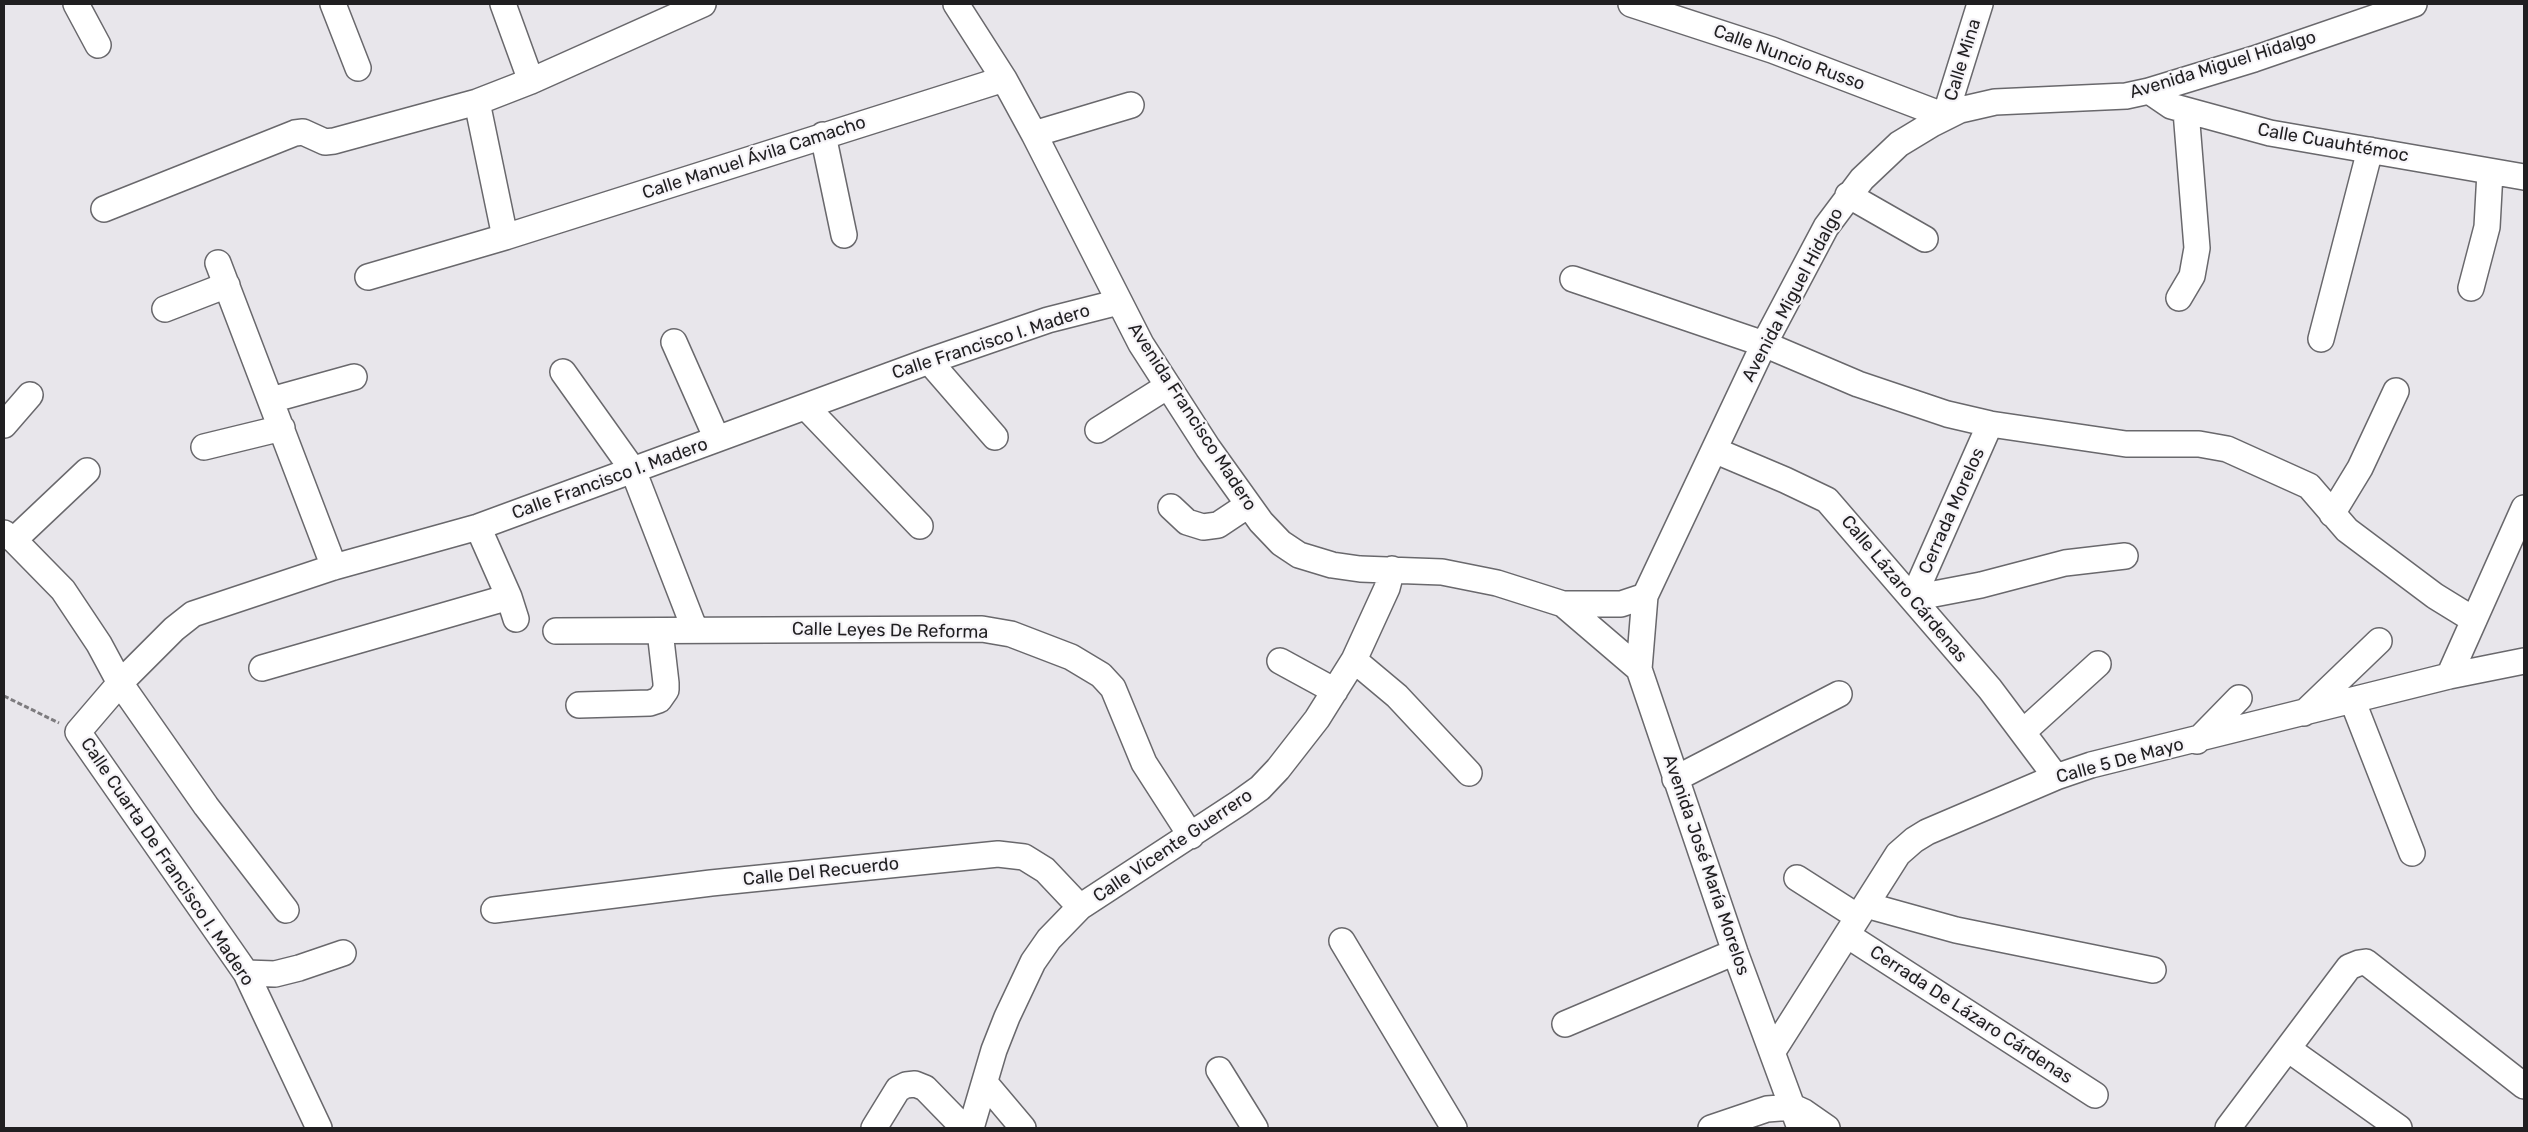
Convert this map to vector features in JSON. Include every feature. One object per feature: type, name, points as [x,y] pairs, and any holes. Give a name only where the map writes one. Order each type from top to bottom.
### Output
[{"type":"street","points":[[76,4],[98,45]]},
{"type":"street","points":[[333,4],[358,68]]},
{"type":"street","points":[[503,4],[531,82]]},
{"type":"street","points":[[104,209],[296,133],[303,132],[325,142],[477,102],[531,82],[704,4]]},
{"type":"street","name":"Avenida Francisco Madero","points":[[956,4],[1004,79],[1034,134],[1140,344],[1248,505],[1273,537],[1299,555],[1332,565],[1442,572],[1488,581],[1563,604],[1620,604],[1645,596]]},
{"type":"street","name":"Calle Nuncio Russo","points":[[1631,4],[1772,50],[1945,116]]},
{"type":"street","name":"Calle Mina","points":[[1945,116],[1980,4]]},
{"type":"street","name":"Avenida Miguel Hidalgo","points":[[1645,596],[1764,344],[1826,228],[1848,195],[1899,144],[1945,116],[1973,106],[1995,102],[2126,96],[2149,92],[2254,59],[2414,4]]},
{"type":"street","name":"Calle Manuel Ávila Camacho","points":[[368,278],[505,237],[1004,79]]},
{"type":"street","name":"Calle Cuauhtémoc","points":[[2149,92],[2162,102],[2186,111],[2270,133],[2524,177]]},
{"type":"street","points":[[477,102],[505,237]]},
{"type":"street","points":[[1034,134],[1131,105]]},
{"type":"street","points":[[2179,298],[2192,276],[2196,248],[2186,111]]},
{"type":"street","points":[[823,136],[844,234]]},
{"type":"street","points":[[2321,339],[2370,150]]},
{"type":"street","points":[[2471,288],[2487,228],[2490,172]]},
{"type":"street","points":[[1848,195],[1925,239]]},
{"type":"street","points":[[165,309],[222,274],[334,568]]},
{"type":"street","points":[[1573,279],[1764,344],[1858,384],[1947,414],[1990,424],[2126,444],[2199,444],[2227,449],[2309,486],[2347,530],[2435,596],[2474,620]]},
{"type":"street","name":"Calle Francisco I. Madero","points":[[78,732],[120,683],[174,629],[193,614],[334,568],[478,527],[929,361],[1048,320],[1119,302]]},
{"type":"street","points":[[674,342],[717,439]]},
{"type":"street","points":[[929,361],[995,437]]},
{"type":"street","points":[[563,372],[633,470],[695,630]]},
{"type":"street","points":[[271,400],[354,377]]},
{"type":"street","points":[[1098,430],[1168,386]]},
{"type":"street","points":[[2332,514],[2360,468],[2396,391]]},
{"type":"street","points":[[4,425],[30,395]]},
{"type":"street","points":[[806,407],[920,526]]},
{"type":"street","name":"Cerrada Morelos","points":[[1913,598],[1990,424]]},
{"type":"street","points":[[204,447],[282,428]]},
{"type":"street","name":"Calle Lázaro Cárdenas","points":[[1714,450],[1827,500],[1913,598],[2023,732],[2056,777]]},
{"type":"street","points":[[87,470],[9,537],[63,590],[99,644],[120,683],[206,806],[286,910]]},
{"type":"street","points":[[1171,507],[1187,522],[1203,527],[1218,525],[1248,505]]},
{"type":"street","points":[[2449,676],[2524,508]]},
{"type":"street","points":[[262,668],[513,608],[478,527]]},
{"type":"street","points":[[1913,598],[1981,585],[2065,563],[2125,556]]},
{"type":"street","name":"Calle Vicente Guerrero","points":[[971,1128],[1007,1017],[1032,962],[1049,939],[1080,908],[1191,836],[1253,793],[1272,775],[1297,747],[1354,660],[1387,588],[1392,569]]},
{"type":"street","name":"Avenida José María Morelos","points":[[1645,596],[1639,669],[1735,952],[1796,1118]]},
{"type":"street","name":"Avenida Francisco Madero","points":[[1563,604],[1639,669]]},
{"type":"street","name":"Calle Leyes De Reforma","points":[[556,631],[982,629],[1012,634],[1071,657],[1101,675],[1113,688],[1144,763],[1191,836]]},
{"type":"street","points":[[579,705],[659,700],[666,690],[660,631]]},
{"type":"street","points":[[2304,713],[2379,641]]},
{"type":"street","points":[[1354,660],[1397,696],[1470,773]]},
{"type":"street","points":[[1280,661],[1335,691]]},
{"type":"street","name":"Calle 5 De Mayo","points":[[1772,1051],[1898,854],[1914,840],[2056,777],[2091,765],[2197,741],[2449,676],[2524,661]]},
{"type":"street","points":[[2023,732],[2098,664]]},
{"type":"street","points":[[1675,779],[1839,694]]},
{"type":"street","points":[[2197,741],[2239,698]]},
{"type":"street","points":[[2353,702],[2412,853]]},
{"type":"street","name":"Calle Cuarta De Francisco I. Madero","points":[[78,732],[246,973],[320,1128]]},
{"type":"street","name":"Calle Del Recuerdo","points":[[494,910],[543,906],[711,883],[998,854],[1024,858],[1045,870],[1080,908]]},
{"type":"street","name":"Cerrada De Lázaro Cárdenas","points":[[1797,878],[1857,919],[2095,1095]]},
{"type":"street","points":[[1857,919],[1956,930],[2153,970]]},
{"type":"street","points":[[1342,941],[1454,1128]]},
{"type":"street","points":[[1565,1024],[1735,952]]},
{"type":"street","points":[[246,973],[275,974],[343,953]]},
{"type":"street","points":[[2228,1128],[2349,967],[2366,962],[2524,1086]]},
{"type":"street","points":[[2288,1049],[2399,1128]]},
{"type":"street","points":[[1219,1070],[1255,1128]]},
{"type":"street","points":[[985,1082],[1023,1128]]},
{"type":"street","points":[[874,1128],[898,1089],[906,1085],[915,1084],[925,1088],[964,1128]]},
{"type":"street","points":[[1711,1128],[1767,1109],[1827,1128]]},
{"type":"path","points":[[4,696],[22,707],[78,732]]}]
